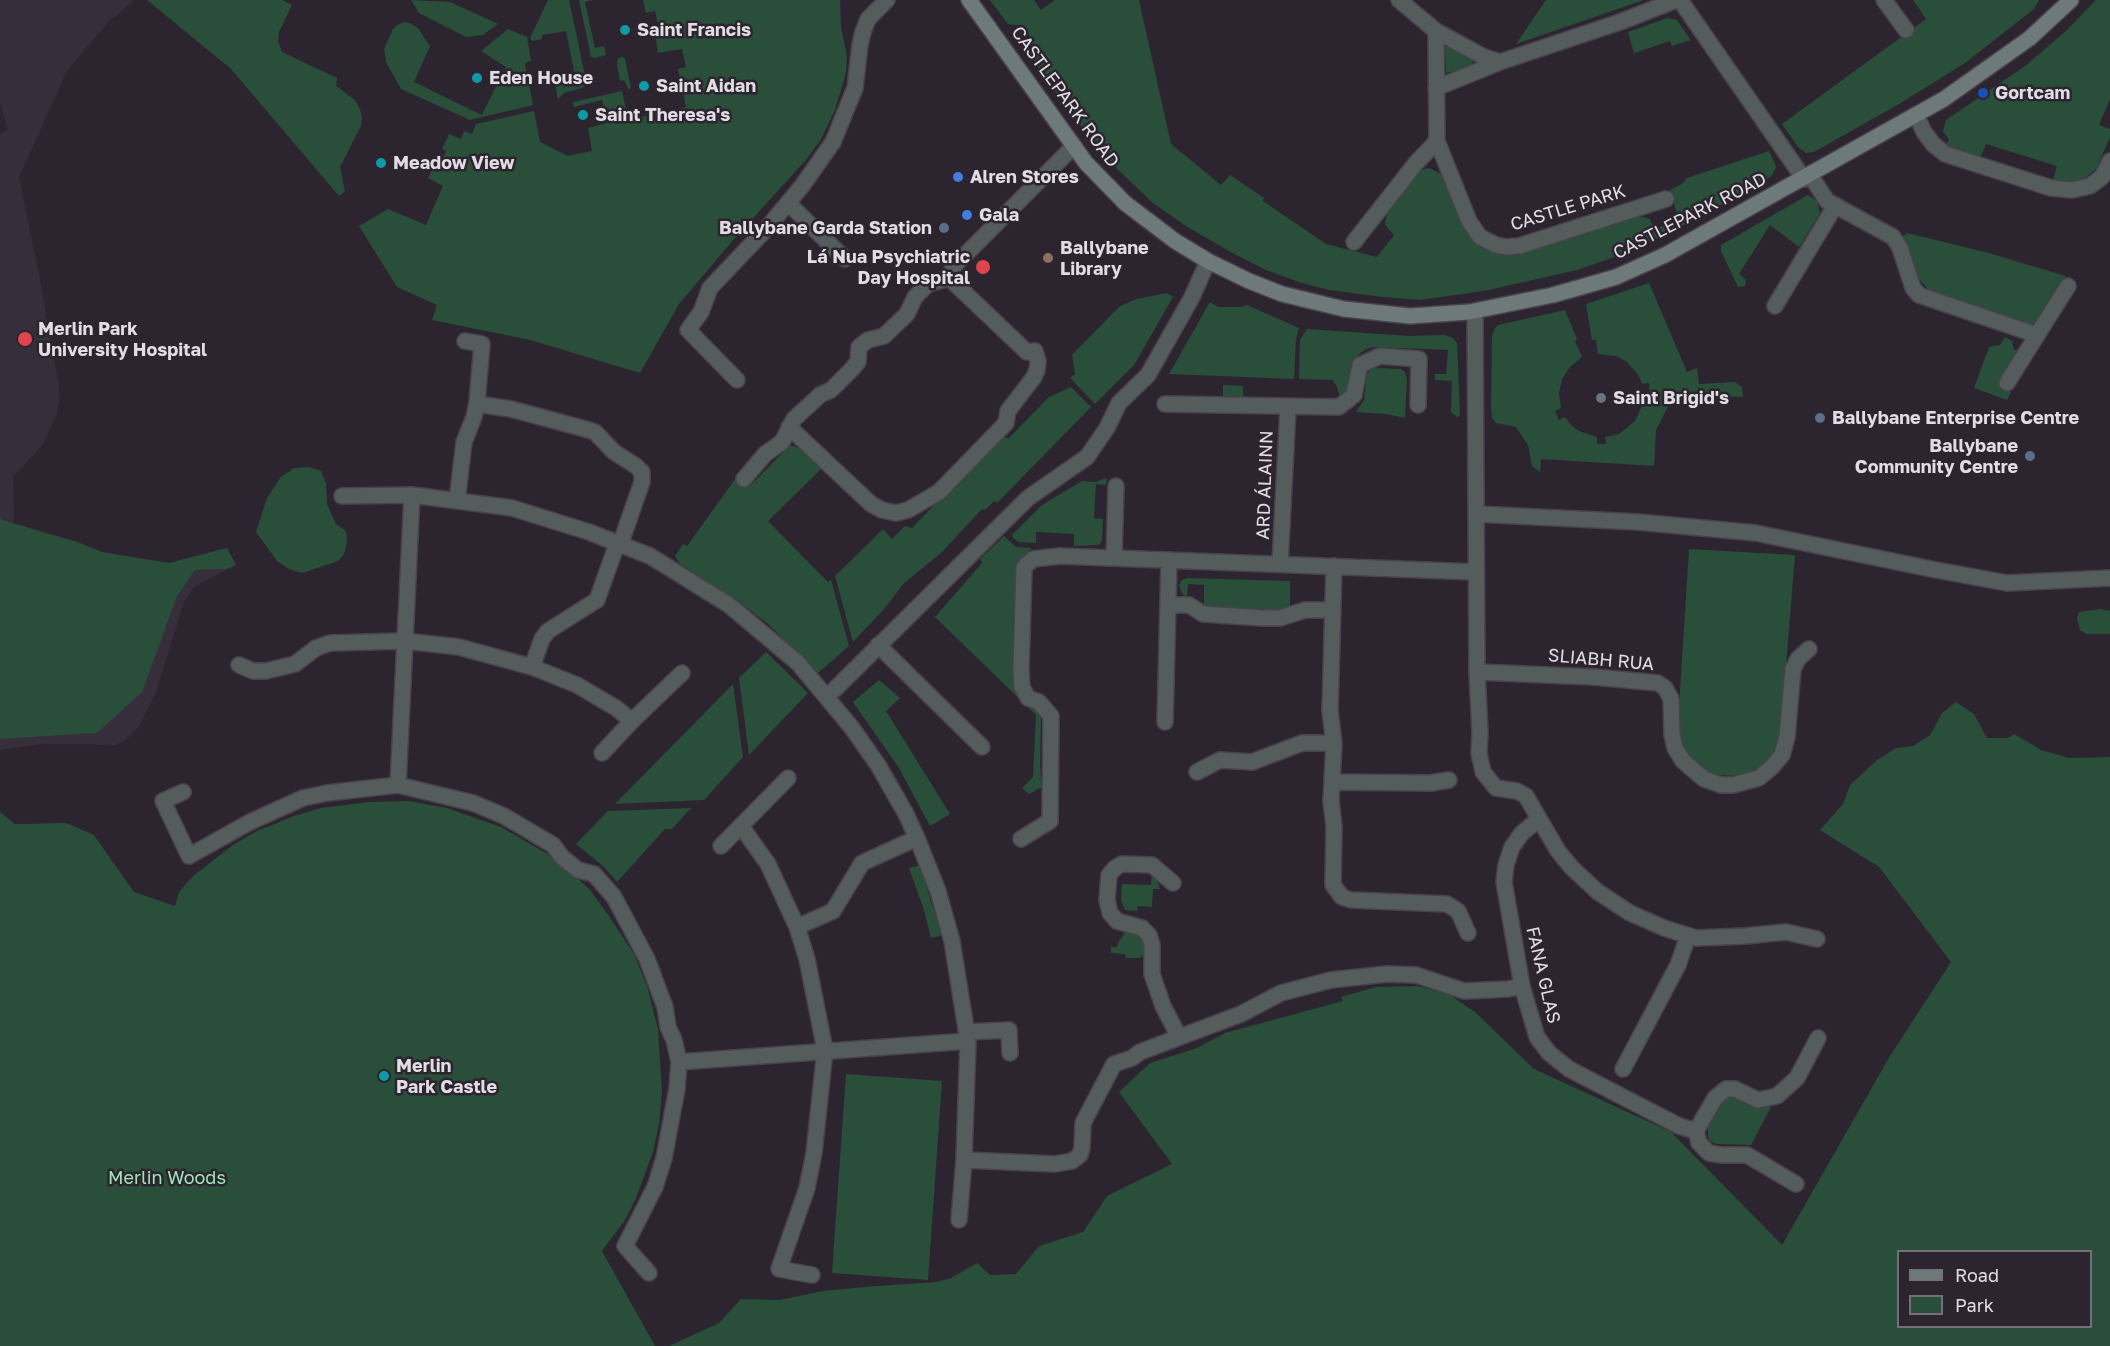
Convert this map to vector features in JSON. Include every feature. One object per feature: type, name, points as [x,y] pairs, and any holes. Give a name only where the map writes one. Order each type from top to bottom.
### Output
[{"type":"street","points":[[737,380],[688,330],[701,312],[710,288],[788,203],[833,142],[855,88],[863,32],[868,19],[887,0]]},
{"type":"street","name":"CASTLEPARK ROAD","points":[[969,0],[1092,169],[1137,213],[1175,241],[1208,261],[1282,294],[1334,307],[1410,316],[1475,311],[1553,295],[1616,277],[1665,255],[1944,99],[2030,38],[2071,0]]},
{"type":"street","points":[[1399,0],[1436,32],[1484,57],[1500,62]]},
{"type":"street","points":[[1436,88],[1500,62],[1620,22],[1676,0]]},
{"type":"street","points":[[1680,0],[1822,195],[1835,206],[1893,237],[1900,248],[1913,288],[1919,295],[2037,335]]},
{"type":"street","points":[[1884,0],[1906,30]]},
{"type":"street","name":"CASTLE PARK","points":[[1436,32],[1437,141],[1472,226],[1480,237],[1497,245],[1519,246],[1666,199]]},
{"type":"street","points":[[1916,115],[1924,132],[1947,155],[2051,188],[2067,190],[2090,186],[2102,177],[2110,160]]},
{"type":"street","points":[[1353,242],[1416,163],[1437,141]]},
{"type":"street","points":[[949,278],[953,267],[1074,146]]},
{"type":"street","points":[[788,203],[845,259]]},
{"type":"street","points":[[1775,306],[1835,206]]},
{"type":"street","points":[[827,697],[1028,498],[1087,457],[1107,428],[1119,403],[1148,375],[1192,297],[1208,261]]},
{"type":"street","points":[[789,427],[871,504],[882,510],[896,513],[908,510],[939,492],[1006,423],[1008,411],[1023,393],[1037,370],[1038,361],[1035,351],[1027,352],[949,278]]},
{"type":"street","points":[[744,479],[765,454],[782,442],[789,427],[820,395],[831,390],[858,362],[859,347],[868,340],[884,336],[907,314],[915,297],[928,284],[949,278]]},
{"type":"street","points":[[2007,382],[2068,286]]},
{"type":"street","points":[[1475,311],[1477,672],[1479,753],[1482,772],[1496,788],[1518,791],[1526,796],[1558,851],[1572,868],[1598,892],[1630,912],[1688,936],[1706,938],[1786,932],[1817,939]]},
{"type":"street","points":[[457,501],[464,442],[477,404],[482,344],[465,341]]},
{"type":"street","name":"ARD ÁLAINN","points":[[1165,404],[1339,407],[1354,395],[1359,365],[1380,356],[1419,359],[1418,405]]},
{"type":"street","points":[[477,404],[511,409],[595,432],[614,452],[642,472],[642,482],[597,600],[548,631],[542,639],[532,667]]},
{"type":"street","name":"ARD ÁLAINN","points":[[1280,564],[1288,407]]},
{"type":"street","points":[[1114,558],[1116,486]]},
{"type":"street","points":[[398,785],[412,495]]},
{"type":"street","points":[[342,496],[412,495],[512,508],[590,532],[650,556],[729,605],[798,663],[827,697],[878,765],[906,814],[938,891],[952,941],[967,1037],[964,1160],[959,1220]]},
{"type":"street","points":[[1476,514],[1627,521],[1756,533],[2007,583],[2110,578]]},
{"type":"street","name":"ARD ÁLAINN","points":[[1022,839],[1050,821],[1051,716],[1039,702],[1028,698],[1022,687],[1024,567],[1034,559],[1060,556],[1476,572]]},
{"type":"street","points":[[1165,722],[1169,560]]},
{"type":"street","points":[[1334,566],[1330,711],[1334,743],[1331,801],[1335,826],[1333,885],[1338,892],[1351,900],[1447,904],[1458,911],[1468,933]]},
{"type":"street","points":[[1168,605],[1189,605],[1203,614],[1263,618],[1280,618],[1305,609],[1332,610]]},
{"type":"street","points":[[239,665],[253,671],[266,671],[295,664],[316,648],[330,643],[405,641],[459,647],[532,667],[577,685],[616,708],[632,721]]},
{"type":"street","points":[[878,645],[982,747]]},
{"type":"street","name":"SLIABH RUA","points":[[1477,672],[1594,677],[1658,683],[1665,688],[1671,699],[1672,735],[1675,748],[1683,761],[1704,778],[1721,785],[1733,785],[1759,778],[1782,754],[1787,737],[1793,669],[1798,659],[1809,649]]},
{"type":"street","points":[[602,753],[682,673]]},
{"type":"street","points":[[1197,772],[1206,765],[1220,760],[1252,762],[1302,743],[1334,743]]},
{"type":"street","points":[[721,846],[788,778]]},
{"type":"street","points":[[1332,782],[1431,783],[1449,780]]},
{"type":"street","points":[[183,792],[163,801],[189,856],[258,818],[303,798],[398,785],[473,803],[504,816],[553,845],[562,857],[578,870],[594,874],[614,897],[657,982],[679,1062],[677,1089],[664,1158],[655,1186],[625,1246],[649,1273]]},
{"type":"street","name":"FANA GLAS","points":[[1539,819],[1522,834],[1512,847],[1504,877],[1522,986],[1537,1037],[1556,1059],[1577,1073],[1679,1126],[1696,1131]]},
{"type":"street","points":[[741,826],[768,864],[797,927],[807,959],[825,1050],[814,1153],[807,1188],[779,1269],[812,1275]]},
{"type":"street","points":[[797,927],[833,911],[862,863],[917,838]]},
{"type":"street","points":[[1173,883],[1152,865],[1122,864],[1114,868],[1110,875],[1107,900],[1110,913],[1117,921],[1142,928],[1149,935],[1152,944],[1152,974],[1163,1006],[1179,1037]]},
{"type":"street","points":[[1623,1069],[1678,965],[1688,936]]},
{"type":"street","points":[[964,1160],[1055,1164],[1072,1161],[1080,1155],[1083,1123],[1114,1065],[1240,1014],[1281,993],[1331,980],[1387,974],[1416,975],[1464,991],[1522,986]]},
{"type":"street","points":[[679,1062],[967,1037],[1009,1030],[1010,1053]]},
{"type":"street","points":[[1796,1184],[1747,1155],[1722,1155],[1709,1152],[1699,1143],[1696,1131],[1715,1098],[1726,1089],[1735,1089],[1758,1100],[1777,1096],[1797,1078],[1818,1038]]},
{"type":"shaded area","name":"Merlin Park University Hospital","points":[[0,0],[133,0],[109,21],[67,71],[19,177],[60,394],[57,414],[43,444],[13,477],[14,523],[102,552],[169,563],[227,548],[236,565],[194,587],[184,602],[156,692],[139,726],[125,741],[115,745],[41,744],[0,750],[0,135],[8,129],[0,103]]},
{"type":"green space","points":[[147,0],[282,0],[292,5],[279,32],[278,41],[282,52],[337,78],[336,86],[355,100],[360,109],[361,126],[340,167],[345,191],[339,196],[231,69]]},
{"type":"green space","points":[[411,0],[450,2],[498,24],[483,35],[466,37],[419,13]]},
{"type":"green space","points":[[548,0],[569,0],[586,80],[582,88],[564,93],[558,99],[554,80],[575,76],[566,31],[542,35],[542,39],[532,41],[530,38]]},
{"type":"green space","points":[[579,0],[593,0],[585,2],[595,48],[604,46],[606,55],[591,57]]},
{"type":"green space","points":[[643,0],[840,0],[841,27],[847,56],[846,72],[835,110],[820,141],[679,304],[640,373],[530,340],[432,320],[437,305],[397,287],[359,226],[388,209],[426,225],[443,186],[428,178],[436,162],[440,164],[446,151],[442,149],[449,134],[461,139],[464,131],[472,134],[476,124],[534,111],[540,142],[568,156],[592,151],[588,128],[607,123],[602,100],[574,107],[573,102],[622,91],[628,120],[686,107],[678,69],[686,67],[682,49],[658,53],[655,35],[660,34],[655,11],[646,13]]},
{"type":"green space","points":[[990,0],[1034,0],[1041,10],[1055,0],[1139,0],[1171,144],[1221,185],[1230,175],[1264,198],[1263,201],[1326,244],[1377,257],[1394,235],[1385,225],[1387,212],[1424,169],[1429,168],[1441,174],[1465,229],[1474,241],[1487,248],[1638,216],[1650,219],[1654,229],[1679,221],[1670,190],[1682,184],[1687,178],[1769,151],[1776,166],[1773,174],[1765,181],[1684,225],[1629,252],[1577,270],[1489,290],[1421,300],[1329,290],[1266,270],[1186,226],[1153,203],[1112,164],[1072,115],[1027,52],[1030,37],[1027,31],[1022,26],[1008,24]]},
{"type":"green space","points":[[1546,0],[1644,0],[1516,44]]},
{"type":"green space","points":[[1913,0],[2039,0],[2034,9],[1965,63],[1899,104],[1814,152],[1806,153],[1798,147],[1782,124],[1926,19]]},
{"type":"green space","points":[[2096,0],[2110,0],[2110,99],[2099,125],[2110,129],[2110,137],[2096,169],[2082,180],[2068,183],[2053,180],[2057,166],[1986,144],[1980,158],[1946,145],[1949,140],[1943,131],[1946,120],[2025,66],[2065,32]]},
{"type":"green space","points":[[1667,18],[1677,20],[1691,40],[1672,46],[1670,41],[1634,53],[1628,32]]},
{"type":"green space","points":[[404,22],[418,28],[430,46],[414,82],[482,115],[506,67],[481,51],[508,29],[527,37],[531,61],[525,64],[533,105],[470,120],[401,89],[386,62],[384,49],[393,29]]},
{"type":"green space","points":[[1445,47],[1450,47],[1472,60],[1473,66],[1446,73]]},
{"type":"green space","points":[[623,57],[631,88],[629,90],[624,80],[620,81],[617,65],[618,58]]},
{"type":"green space","points":[[1808,195],[1817,201],[1820,213],[1799,247],[1770,225],[1739,274],[1746,280],[1745,286],[1738,287],[1721,251],[1721,245]]},
{"type":"green space","points":[[1907,233],[1985,252],[2066,276],[2039,321],[2030,325],[1931,293],[1919,279],[1901,238]]},
{"type":"green space","points":[[1649,283],[1687,372],[1697,368],[1699,384],[1735,382],[1742,387],[1743,397],[1674,395],[1656,430],[1654,466],[1541,459],[1540,472],[1532,466],[1528,445],[1516,427],[1496,423],[1492,418],[1492,336],[1495,328],[1498,325],[1565,310],[1582,357],[1570,367],[1562,379],[1559,393],[1561,408],[1555,411],[1559,420],[1565,417],[1579,431],[1597,437],[1597,444],[1606,444],[1605,437],[1619,434],[1635,421],[1643,404],[1643,394],[1650,393],[1649,383],[1642,384],[1639,376],[1627,362],[1616,356],[1598,354],[1596,340],[1592,340],[1586,304]]},
{"type":"green space","points":[[1167,293],[1173,297],[1134,365],[1095,404],[1070,378],[1075,374],[1072,355],[1120,306],[1137,299]]},
{"type":"green space","points":[[1210,302],[1218,307],[1247,305],[1299,328],[1296,339],[1294,379],[1169,374]]},
{"type":"green space","points":[[1307,329],[1409,336],[1444,335],[1453,338],[1457,343],[1460,415],[1457,417],[1451,412],[1452,381],[1435,380],[1435,374],[1446,374],[1448,350],[1375,347],[1366,349],[1353,359],[1347,390],[1340,398],[1333,380],[1299,379],[1300,340]]},
{"type":"green space","points":[[2005,337],[2012,341],[2014,350],[2019,350],[1998,384],[2011,392],[2007,400],[1974,388],[1989,347],[2000,345]]},
{"type":"green space","points":[[1375,368],[1401,369],[1405,372],[1407,379],[1405,418],[1356,412],[1364,400],[1367,374]]},
{"type":"green space","points":[[1223,385],[1243,386],[1243,397],[1223,396]]},
{"type":"green space","points":[[1071,387],[1091,407],[997,503],[994,501],[985,510],[982,509],[941,553],[904,583],[884,609],[853,642],[835,576],[883,529],[892,539],[905,526],[912,528],[1000,437],[1009,438],[1049,397]]},
{"type":"green space","points":[[790,445],[801,449],[821,469],[768,521],[828,582],[831,580],[849,646],[818,673],[767,623],[735,599],[679,563],[675,556],[683,544],[687,546],[736,478],[750,486]]},
{"type":"green space","points":[[309,467],[321,471],[326,483],[327,504],[336,524],[346,531],[347,542],[344,554],[338,561],[302,573],[289,569],[277,561],[256,532],[267,498],[281,477],[294,468]]},
{"type":"green space","points":[[1107,478],[1106,485],[1096,484],[1094,518],[1103,519],[1102,540],[1099,545],[1074,546],[1074,534],[1036,532],[1036,543],[1019,542],[1013,538],[1012,535],[1042,505],[1082,481],[1095,482]]},
{"type":"green space","points":[[0,516],[2,520],[77,542],[102,552],[169,563],[227,548],[236,565],[226,569],[195,570],[177,596],[142,692],[97,733],[0,739]]},
{"type":"green space","points":[[1004,536],[1016,547],[1032,548],[1019,564],[1016,579],[1013,644],[1015,688],[1031,707],[1041,714],[1042,787],[1029,794],[1022,788],[1033,777],[1036,715],[935,617],[982,563],[980,559]]},
{"type":"green space","points":[[1689,549],[1795,555],[1780,739],[1769,759],[1760,767],[1740,776],[1714,775],[1700,768],[1688,755],[1681,740],[1678,723]]},
{"type":"green space","points":[[1187,578],[1290,581],[1290,610],[1281,612],[1207,609],[1204,605],[1204,585],[1188,584],[1187,597],[1182,594],[1179,585]]},
{"type":"green space","points":[[2100,609],[2110,611],[2110,634],[2086,634],[2080,630],[2077,618],[2079,612]]},
{"type":"green space","points":[[766,652],[808,693],[749,755],[739,678]]},
{"type":"green space","points":[[879,680],[900,698],[886,711],[950,814],[930,826],[899,768],[853,702]]},
{"type":"green space","points":[[733,684],[743,757],[704,800],[615,804]]},
{"type":"green space","points":[[1956,702],[1974,714],[1987,738],[2008,738],[2014,734],[2041,750],[2069,758],[2110,757],[2110,1346],[669,1346],[719,1323],[741,1299],[779,1300],[823,1291],[937,1282],[951,1278],[977,1263],[990,1275],[1016,1274],[1039,1246],[1083,1232],[1107,1196],[1172,1164],[1119,1092],[1150,1063],[1197,1048],[1225,1033],[1343,1001],[1341,997],[1376,987],[1417,986],[1450,995],[1475,1012],[1534,1069],[1671,1132],[1782,1245],[1890,1056],[1951,962],[1879,867],[1820,830],[1843,804],[1850,785],[1877,760],[1896,748],[1913,746],[1930,735],[1942,713]]},
{"type":"green space","name":"Merlin Woods","points":[[409,801],[447,808],[501,827],[546,853],[590,890],[635,956],[647,986],[658,1029],[662,1092],[659,1124],[653,1152],[636,1198],[625,1220],[602,1251],[655,1346],[0,1346],[0,812],[15,824],[66,823],[94,835],[134,892],[175,906],[179,892],[193,876],[233,845],[257,831],[321,808],[369,802]]},
{"type":"green space","points":[[691,808],[672,829],[665,829],[617,882],[604,867],[576,844],[608,811]]},
{"type":"green space","points":[[921,865],[942,932],[940,936],[931,938],[909,868]]},
{"type":"green space","points":[[1152,872],[1160,889],[1153,889],[1152,907],[1138,906],[1137,911],[1125,910],[1121,900],[1122,884],[1151,885]]},
{"type":"green space","points":[[1127,930],[1134,931],[1145,938],[1146,952],[1140,958],[1126,958],[1125,954],[1111,953],[1111,947],[1117,947]]},
{"type":"green space","points":[[846,1074],[942,1081],[928,1280],[832,1273]]},
{"type":"green space","points":[[1733,1095],[1757,1106],[1772,1105],[1751,1145],[1716,1144],[1708,1137],[1708,1123],[1722,1099]]},
{"type":"place","name":"Saint Francis","points":[[625,30]]},
{"type":"place","name":"Eden House","points":[[477,78]]},
{"type":"place","name":"Saint Aidan","points":[[644,86]]},
{"type":"place","name":"Gortcam","points":[[1983,93]]},
{"type":"place","name":"Saint Theresa's","points":[[583,115]]},
{"type":"place","name":"Meadow View","points":[[381,163]]},
{"type":"place","name":"Alren Stores","points":[[958,177]]},
{"type":"place","name":"Gala","points":[[967,215]]},
{"type":"place","name":"Ballybane Garda Station","points":[[944,228]]},
{"type":"place","name":"Ballybane Library","points":[[1048,258]]},
{"type":"place","name":"Lá Nua Psychiatric Day Hospital","points":[[983,267]]},
{"type":"place","name":"Merlin Park University Hospital","points":[[25,339]]},
{"type":"place","name":"Saint Brigid's","points":[[1601,398]]},
{"type":"place","name":"Ballybane Enterprise Centre","points":[[1820,418]]},
{"type":"place","name":"Ballybane Community Centre","points":[[2030,456]]},
{"type":"place","name":"Merlin Park Castle","points":[[384,1076]]}]
